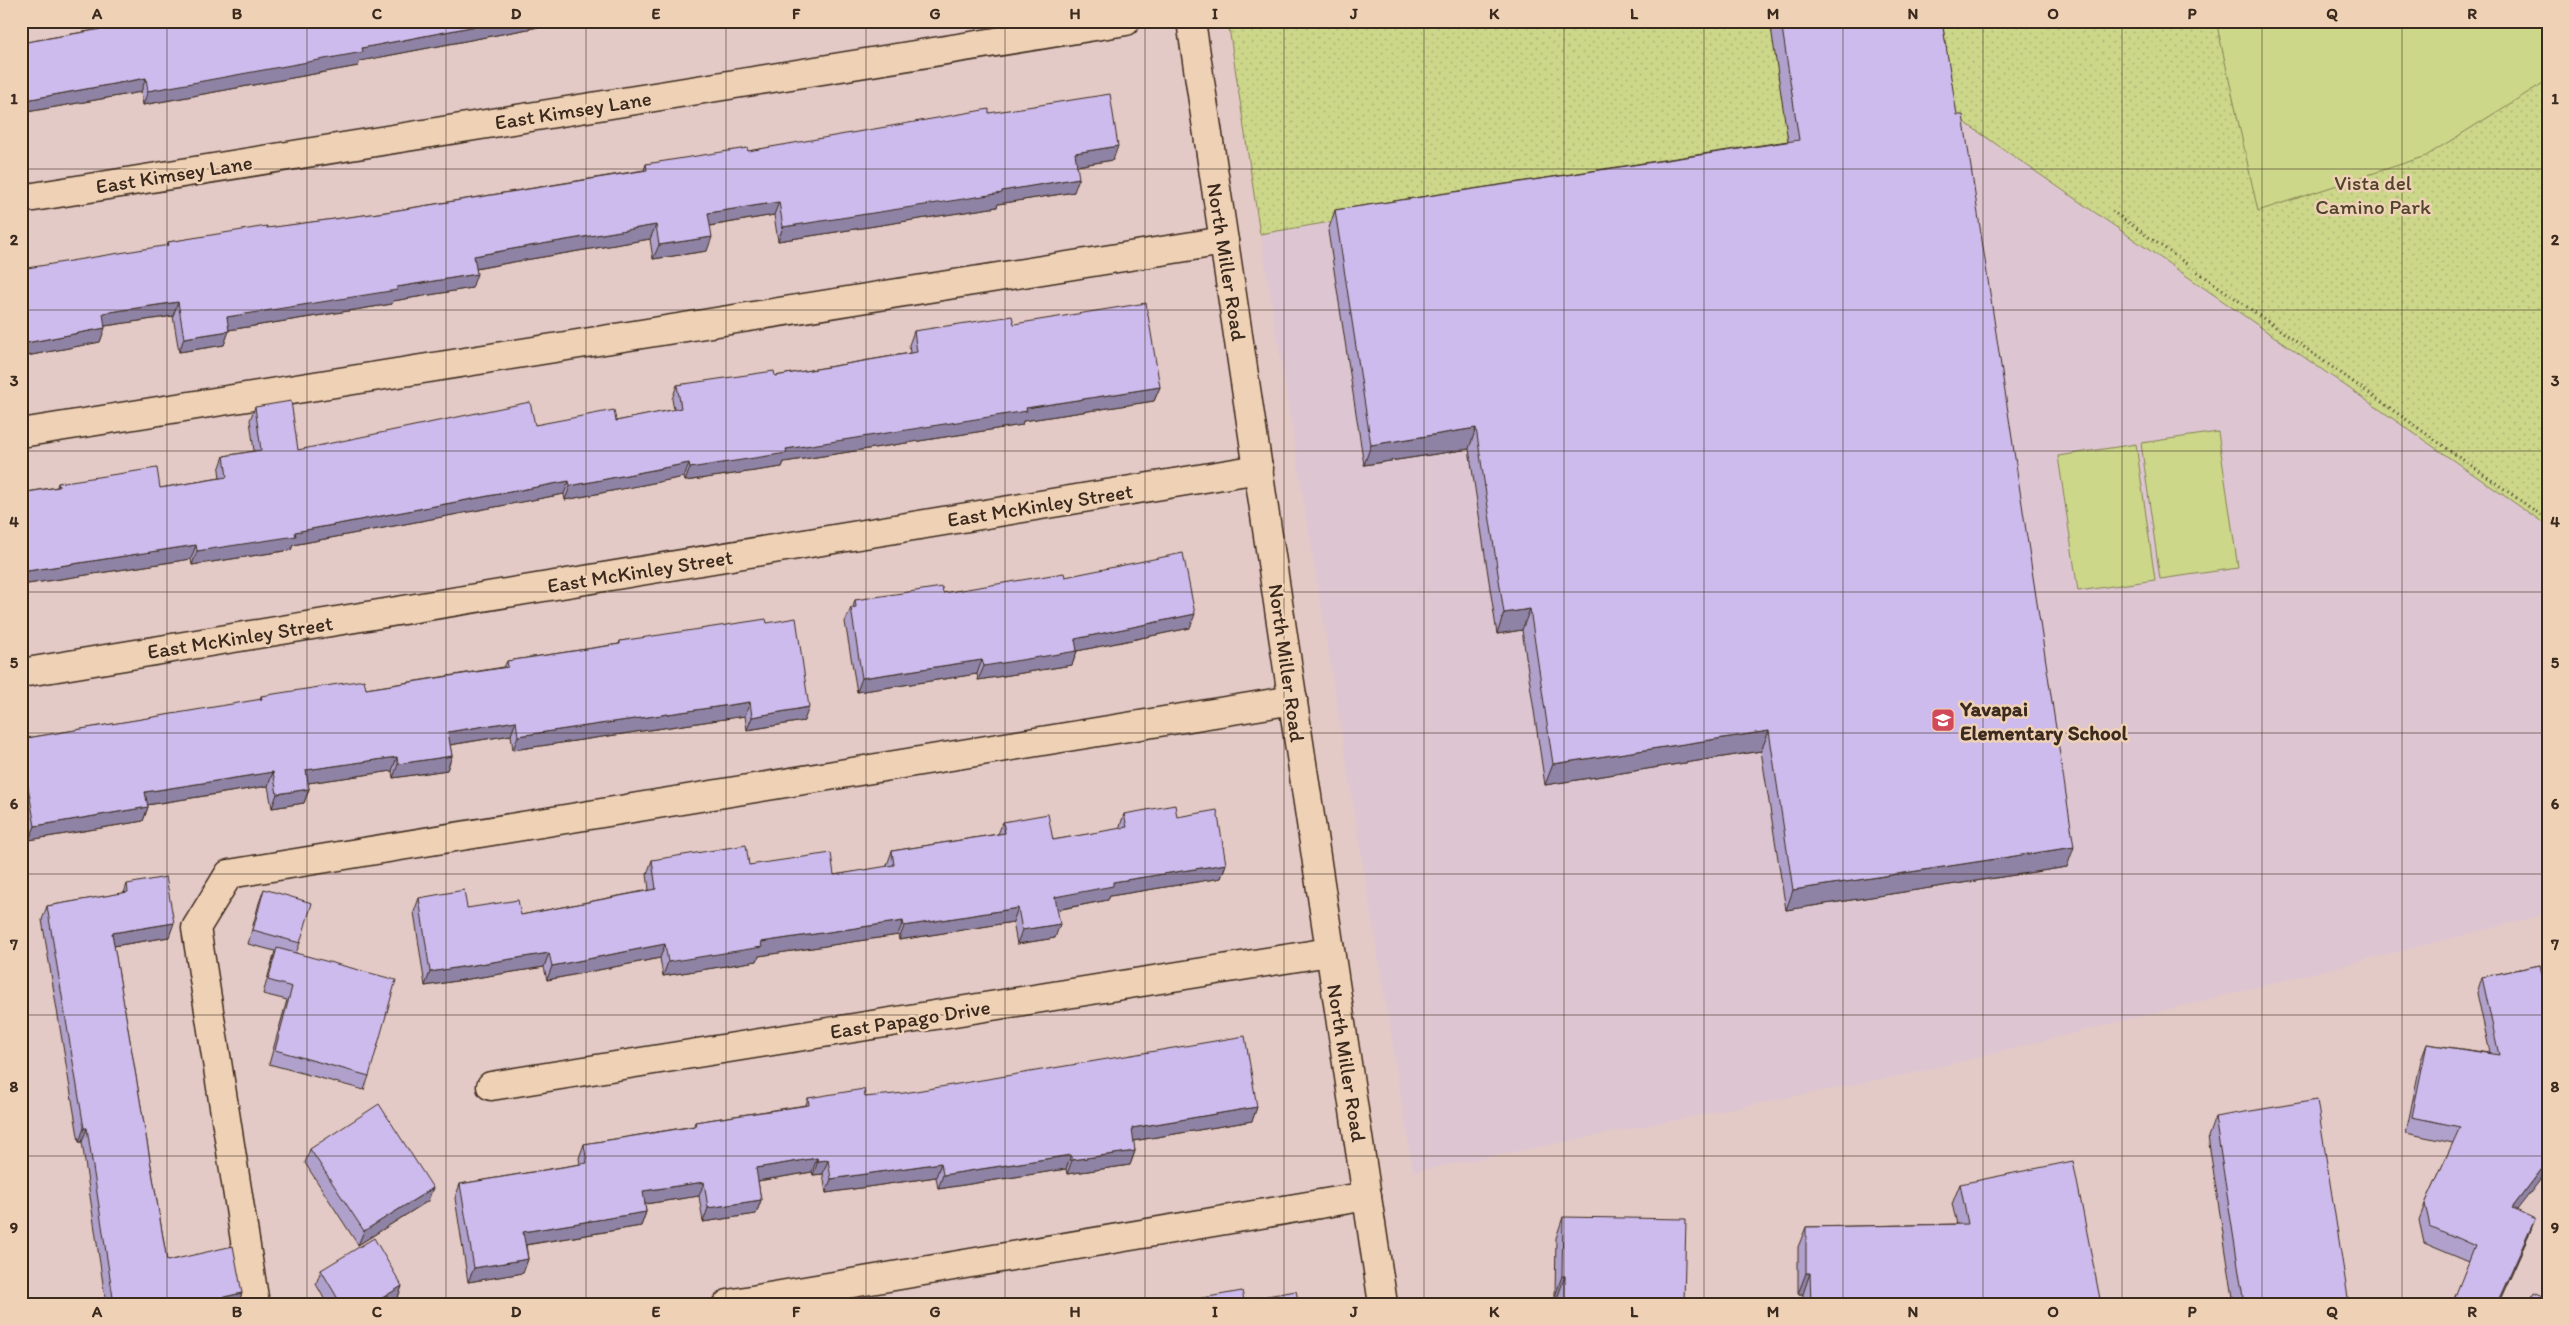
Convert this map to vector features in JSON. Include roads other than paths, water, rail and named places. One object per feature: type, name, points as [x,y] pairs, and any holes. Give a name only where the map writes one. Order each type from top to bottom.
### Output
[{"type":"street","name":"East Kimsey Lane","points":[[21,199],[1126,21]]},
{"type":"street","name":"North Miller Road","points":[[1191,21],[1383,1304]]},
{"type":"street","points":[[21,433],[1224,241]]},
{"type":"street","name":"East McKinley Street","points":[[21,673],[1259,469]]},
{"type":"street","points":[[255,1304],[196,928],[229,874],[1293,700]]},
{"type":"street","name":"East Papago Drive","points":[[491,1086],[1329,952]]},
{"type":"street","points":[[728,1304],[1367,1196]]},
{"type":"place","name":"Yavapai Elementary School","points":[[1943,720]]},
{"type":"park label","name":"Vista del Camino Park","points":[[2373,194]]}]
